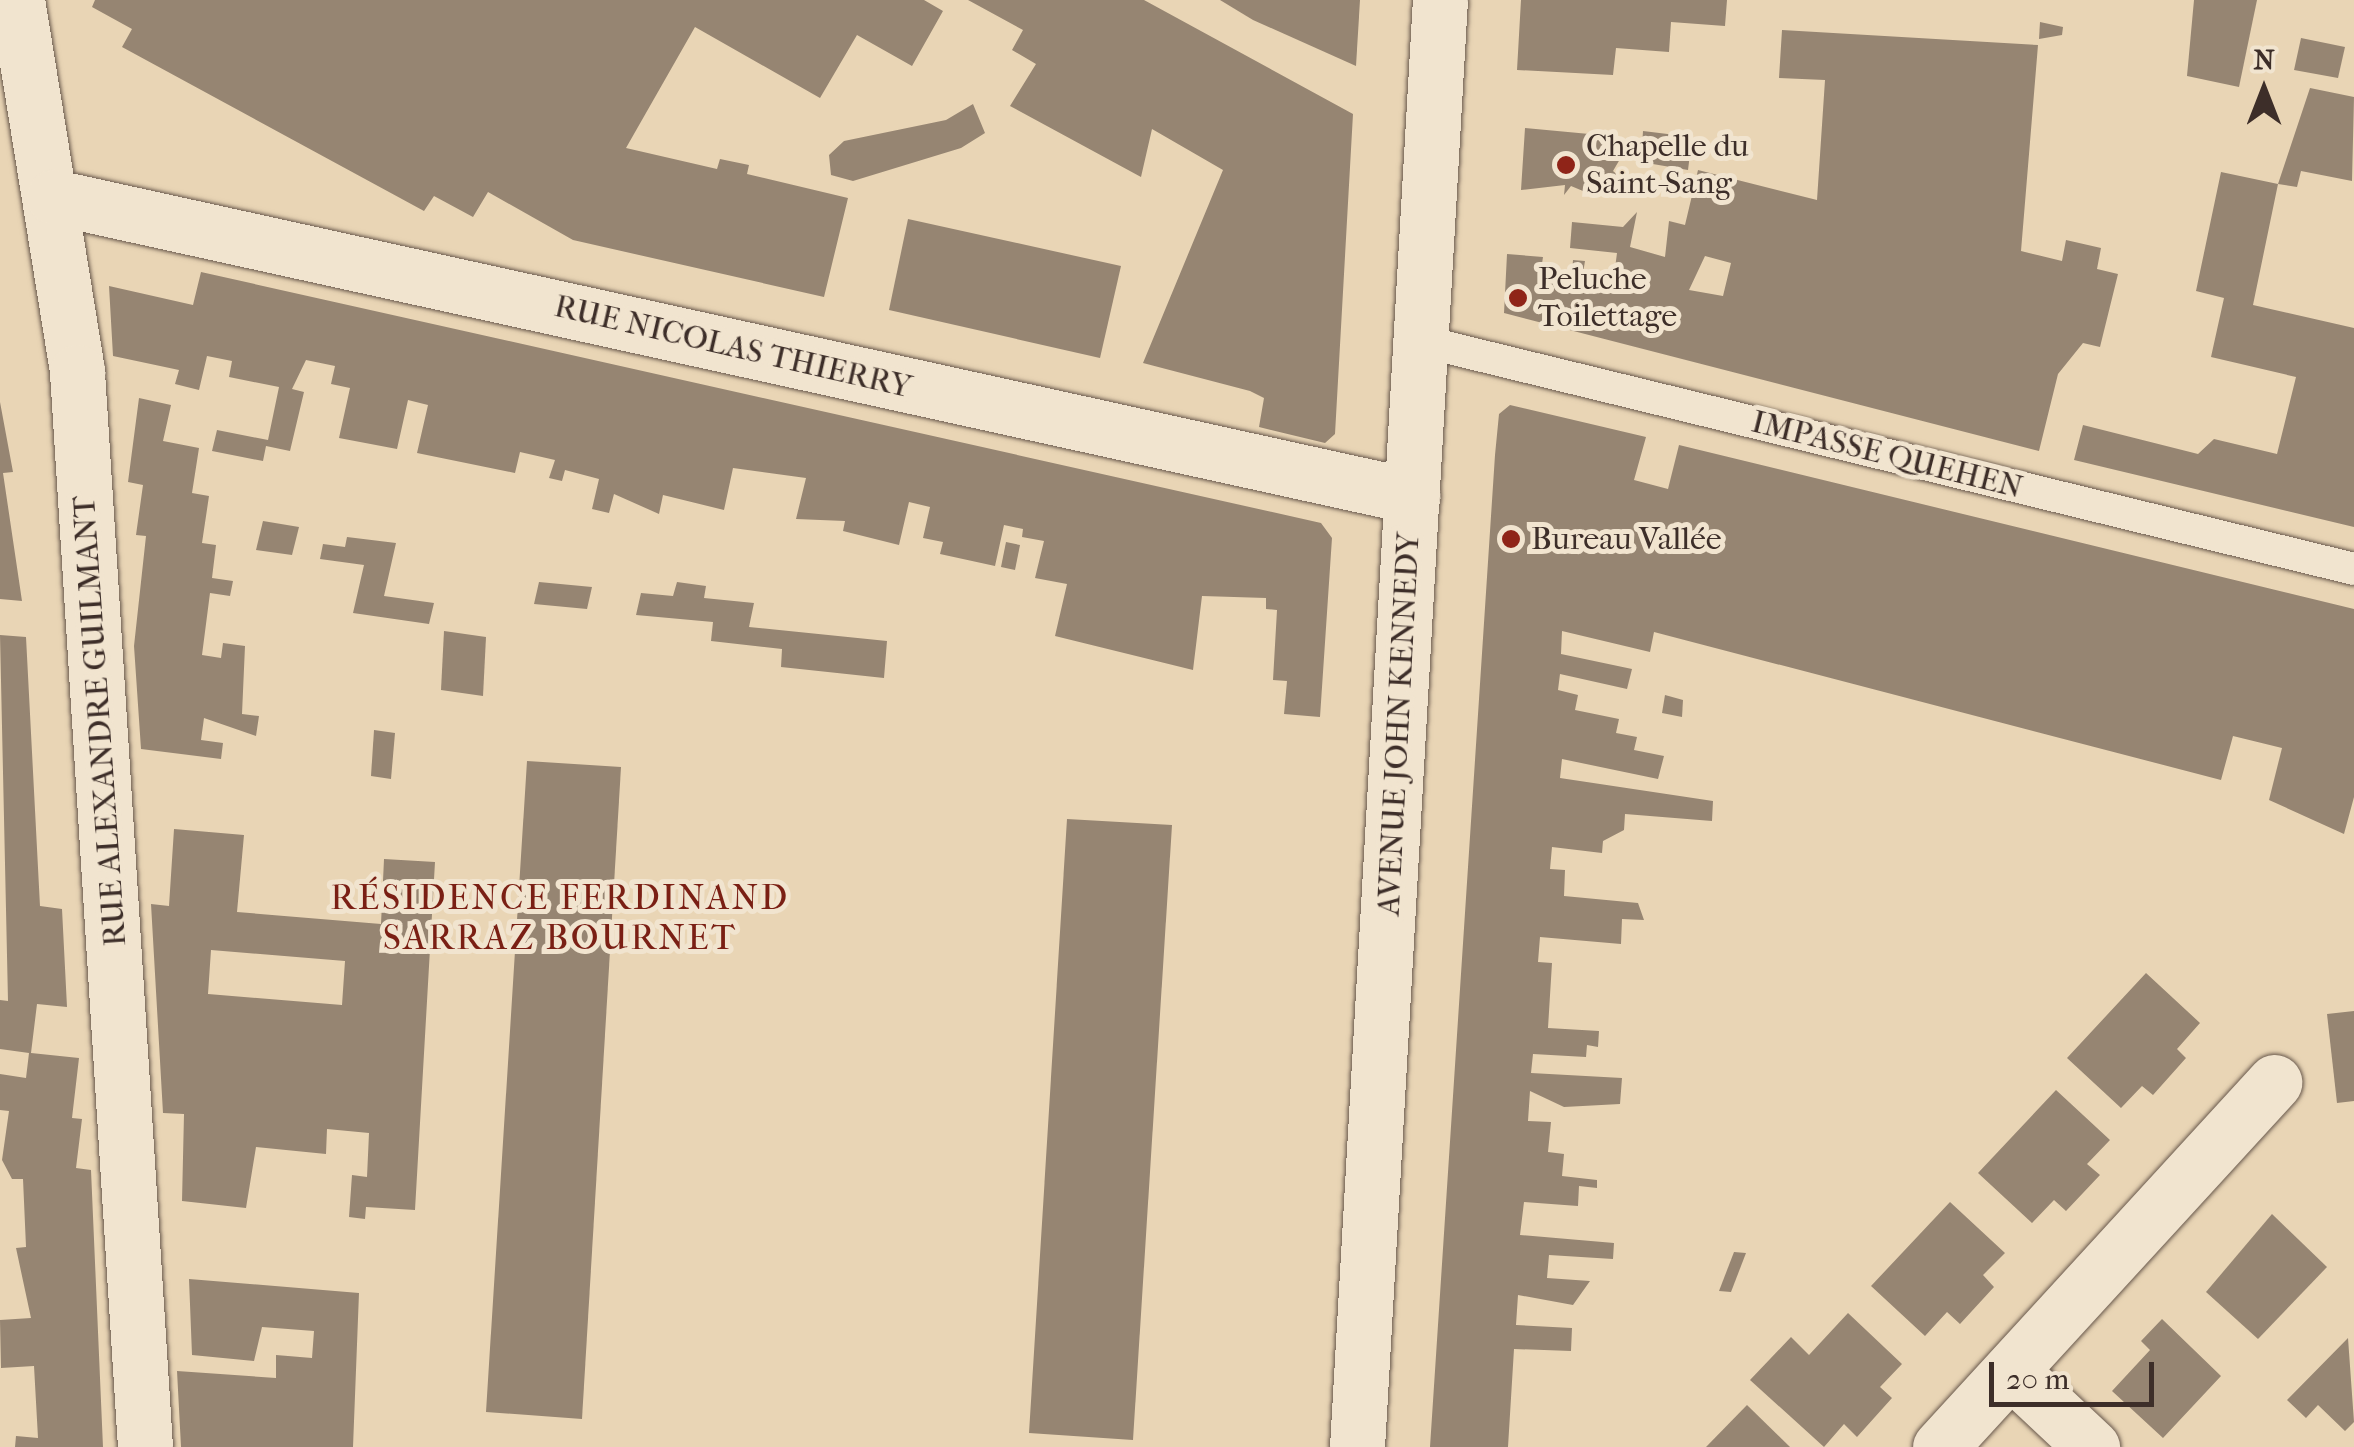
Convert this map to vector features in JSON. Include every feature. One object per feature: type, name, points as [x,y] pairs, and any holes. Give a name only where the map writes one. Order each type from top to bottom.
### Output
[{"type":"street","name":"RUE ALEXANDRE GUILMANT","points":[[17,0],[54,197],[78,391],[145,1447]]},
{"type":"street","name":"AVENUE JOHN KENNEDY","points":[[1357,1447],[1440,0]]},
{"type":"street","name":"RUE NICOLAS THIERRY","points":[[54,197],[1412,496]]},
{"type":"street","points":[[1940,1447],[2274,1082]]},
{"type":"street","points":[[2012,1372],[2092,1447]]},
{"type":"lane","name":"IMPASSE QUEHEN","points":[[1421,341],[2354,569]]},
{"type":"building","points":[[95,0],[924,0],[943,11],[912,66],[857,35],[820,98],[695,27],[626,148],[717,169],[720,159],[749,165],[747,174],[848,198],[824,297],[573,240],[488,192],[473,217],[434,196],[424,211],[122,47],[132,29],[92,7]]},
{"type":"building","points":[[968,0],[1144,0],[1353,114],[1335,434],[1325,443],[1259,427],[1264,398],[1250,391],[1143,363],[1223,170],[1152,129],[1141,177],[1010,106],[1036,64],[1012,50],[1023,30]]},
{"type":"building","points":[[1220,0],[1360,0],[1356,66],[1253,20]]},
{"type":"building","points":[[1521,0],[1727,0],[1725,26],[1671,22],[1669,52],[1616,48],[1613,75],[1517,70]]},
{"type":"building","points":[[2194,0],[2257,0],[2239,87],[2187,76]]},
{"type":"building","points":[[2040,22],[2063,27],[2062,35],[2039,39]]},
{"type":"building","points":[[1782,30],[2038,45],[2021,251],[2062,261],[2066,240],[2101,248],[2097,269],[2118,274],[2100,347],[2083,343],[2058,374],[2039,451],[1504,313],[1507,254],[1543,257],[1541,270],[1572,272],[1573,260],[1585,261],[1583,273],[1614,276],[1617,253],[1570,248],[1572,222],[1623,227],[1637,212],[1630,247],[1665,257],[1669,221],[1685,225],[1698,170],[1817,200],[1825,80],[1779,78]],"holes":[[[1705,256],[1731,263],[1723,296],[1689,290]]]},
{"type":"building","points":[[2301,38],[2345,47],[2338,78],[2294,70]]},
{"type":"building","points":[[2310,88],[2354,97],[2352,181],[2301,171],[2297,187],[2278,184]]},
{"type":"building","points":[[973,104],[985,133],[961,148],[853,181],[831,175],[829,155],[844,141],[946,120]]},
{"type":"building","name":"Chapelle du Saint-Sang","points":[[1525,128],[1600,135],[1623,154],[1613,171],[1622,179],[1595,186],[1595,196],[1571,186],[1564,195],[1565,185],[1521,190]]},
{"type":"building","points":[[1643,131],[1692,137],[1688,170],[1641,162]]},
{"type":"building","points":[[2221,172],[2278,184],[2253,305],[2354,328],[2354,527],[2074,460],[2083,425],[2198,454],[2214,439],[2277,454],[2296,377],[2211,357],[2224,298],[2196,291]]},
{"type":"building","points":[[908,219],[1121,266],[1100,358],[889,310]]},
{"type":"building","points":[[201,272],[1321,523],[1332,538],[1320,717],[1284,714],[1287,681],[1273,680],[1277,610],[1266,609],[1266,598],[1202,596],[1193,670],[1055,636],[1067,584],[1035,578],[1044,541],[1022,537],[1023,529],[1004,525],[995,566],[940,554],[943,542],[923,538],[930,507],[909,502],[899,545],[843,531],[845,521],[796,519],[806,478],[733,468],[724,510],[663,495],[659,514],[614,494],[609,513],[592,509],[599,479],[565,470],[562,481],[549,478],[555,460],[520,452],[515,473],[417,453],[428,405],[408,400],[397,449],[339,438],[350,388],[331,384],[335,366],[306,360],[292,389],[304,392],[290,451],[266,446],[263,461],[212,451],[217,430],[268,440],[279,387],[229,377],[232,361],[207,356],[199,390],[175,384],[179,370],[113,356],[109,286],[193,305]]},
{"type":"building","points":[[139,398],[171,405],[163,441],[199,448],[192,493],[209,496],[202,543],[216,545],[212,578],[233,581],[230,596],[210,593],[202,655],[221,658],[223,643],[245,646],[242,714],[259,716],[256,736],[204,718],[201,740],[223,743],[221,759],[141,749],[134,646],[146,536],[136,535],[143,485],[128,482]]},
{"type":"building","points":[[0,402],[13,472],[3,473],[22,601],[0,599]]},
{"type":"building","points":[[1510,405],[1646,437],[1634,480],[1668,489],[1679,445],[2354,609],[2354,797],[2344,834],[2269,800],[2282,748],[2233,736],[2221,780],[1654,632],[1650,652],[1562,631],[1561,654],[1632,669],[1627,689],[1560,674],[1558,690],[1578,695],[1575,710],[1619,719],[1616,733],[1637,737],[1634,750],[1664,756],[1658,779],[1562,759],[1560,778],[1713,801],[1712,821],[1625,814],[1624,830],[1603,841],[1602,853],[1552,847],[1550,869],[1565,870],[1564,896],[1638,903],[1644,920],[1622,919],[1621,944],[1540,937],[1538,962],[1552,963],[1548,1028],[1599,1031],[1598,1047],[1587,1045],[1586,1057],[1533,1054],[1531,1073],[1622,1078],[1620,1104],[1564,1107],[1530,1091],[1528,1121],[1551,1122],[1548,1152],[1564,1154],[1562,1176],[1597,1180],[1597,1188],[1579,1186],[1578,1206],[1524,1202],[1520,1235],[1614,1243],[1613,1259],[1549,1255],[1547,1278],[1590,1281],[1573,1305],[1518,1295],[1516,1325],[1572,1328],[1571,1351],[1514,1349],[1508,1447],[1430,1447],[1495,455],[1499,414]]},
{"type":"building","points":[[263,521],[299,527],[292,555],[256,550]]},
{"type":"building","points":[[347,537],[396,543],[384,596],[434,603],[429,624],[353,613],[364,565],[320,559],[323,544],[345,547]]},
{"type":"building","points":[[1006,542],[1020,545],[1015,570],[1001,567]]},
{"type":"building","points":[[539,582],[592,587],[587,609],[534,604]]},
{"type":"building","points":[[677,582],[706,586],[704,598],[754,603],[749,627],[887,641],[884,678],[781,667],[782,649],[711,641],[713,622],[636,615],[641,593],[673,596]]},
{"type":"building","points":[[444,631],[486,637],[483,696],[441,690]]},
{"type":"building","points":[[0,635],[26,637],[40,906],[62,909],[67,1007],[37,1004],[31,1053],[79,1058],[72,1118],[82,1119],[76,1168],[91,1170],[103,1447],[15,1447],[16,1436],[38,1438],[34,1366],[1,1368],[0,1320],[31,1318],[16,1248],[26,1247],[23,1179],[12,1179],[2,1160],[9,1111],[0,1110],[0,1074],[26,1078],[29,1053],[0,1049],[0,1000],[8,1001]]},
{"type":"building","points":[[1665,695],[1683,700],[1682,717],[1662,713]]},
{"type":"building","points":[[374,730],[395,733],[391,779],[371,776]]},
{"type":"building","points":[[527,761],[621,767],[582,1419],[486,1412]]},
{"type":"building","points":[[1067,819],[1172,825],[1133,1440],[1029,1433]]},
{"type":"building","points":[[174,829],[244,835],[237,912],[381,924],[384,859],[435,862],[415,1210],[366,1207],[365,1219],[349,1217],[352,1175],[367,1177],[369,1133],[327,1129],[326,1154],[256,1147],[246,1208],[182,1201],[184,1114],[163,1113],[151,904],[169,906]],"holes":[[[211,950],[345,961],[342,1005],[208,994]]]},
{"type":"building","points":[[2146,973],[2200,1023],[2177,1049],[2186,1058],[2153,1095],[2142,1086],[2121,1108],[2067,1058]]},
{"type":"building","points":[[2354,1011],[2354,1101],[2337,1103],[2327,1014]]},
{"type":"building","points":[[2056,1090],[2110,1140],[2087,1164],[2100,1175],[2066,1211],[2054,1200],[2032,1223],[1978,1173]]},
{"type":"building","points":[[1950,1202],[2005,1253],[1983,1275],[1994,1287],[1960,1324],[1947,1312],[1925,1336],[1871,1286]]},
{"type":"building","points":[[2272,1214],[2327,1267],[2258,1339],[2206,1292]]},
{"type":"building","points":[[1734,1252],[1746,1253],[1731,1292],[1719,1291]]},
{"type":"building","points":[[189,1279],[359,1293],[353,1447],[181,1447],[177,1371],[276,1378],[276,1355],[312,1358],[314,1331],[262,1327],[254,1361],[192,1355]]},
{"type":"building","points":[[1848,1313],[1902,1364],[1880,1387],[1892,1398],[1857,1437],[1844,1424],[1824,1447],[1750,1380],[1791,1337],[1809,1355]]},
{"type":"building","points":[[2162,1319],[2221,1376],[2163,1438],[2112,1391],[2150,1350],[2141,1341]]},
{"type":"building","points":[[2348,1338],[2354,1422],[2345,1431],[2318,1405],[2306,1418],[2287,1400]]},
{"type":"building","points":[[1747,1405],[1790,1447],[1706,1447]]},
{"type":"place","name":"Chapelle du Saint-Sang","points":[[1566,165]]},
{"type":"place","name":"Peluche Toilettage","points":[[1518,298]]},
{"type":"place","name":"Bureau Vallée","points":[[1511,539]]},
{"type":"district","name":"RÉSIDENCE FERDINAND SARRAZ BOURNET","points":[[560,918]]}]
